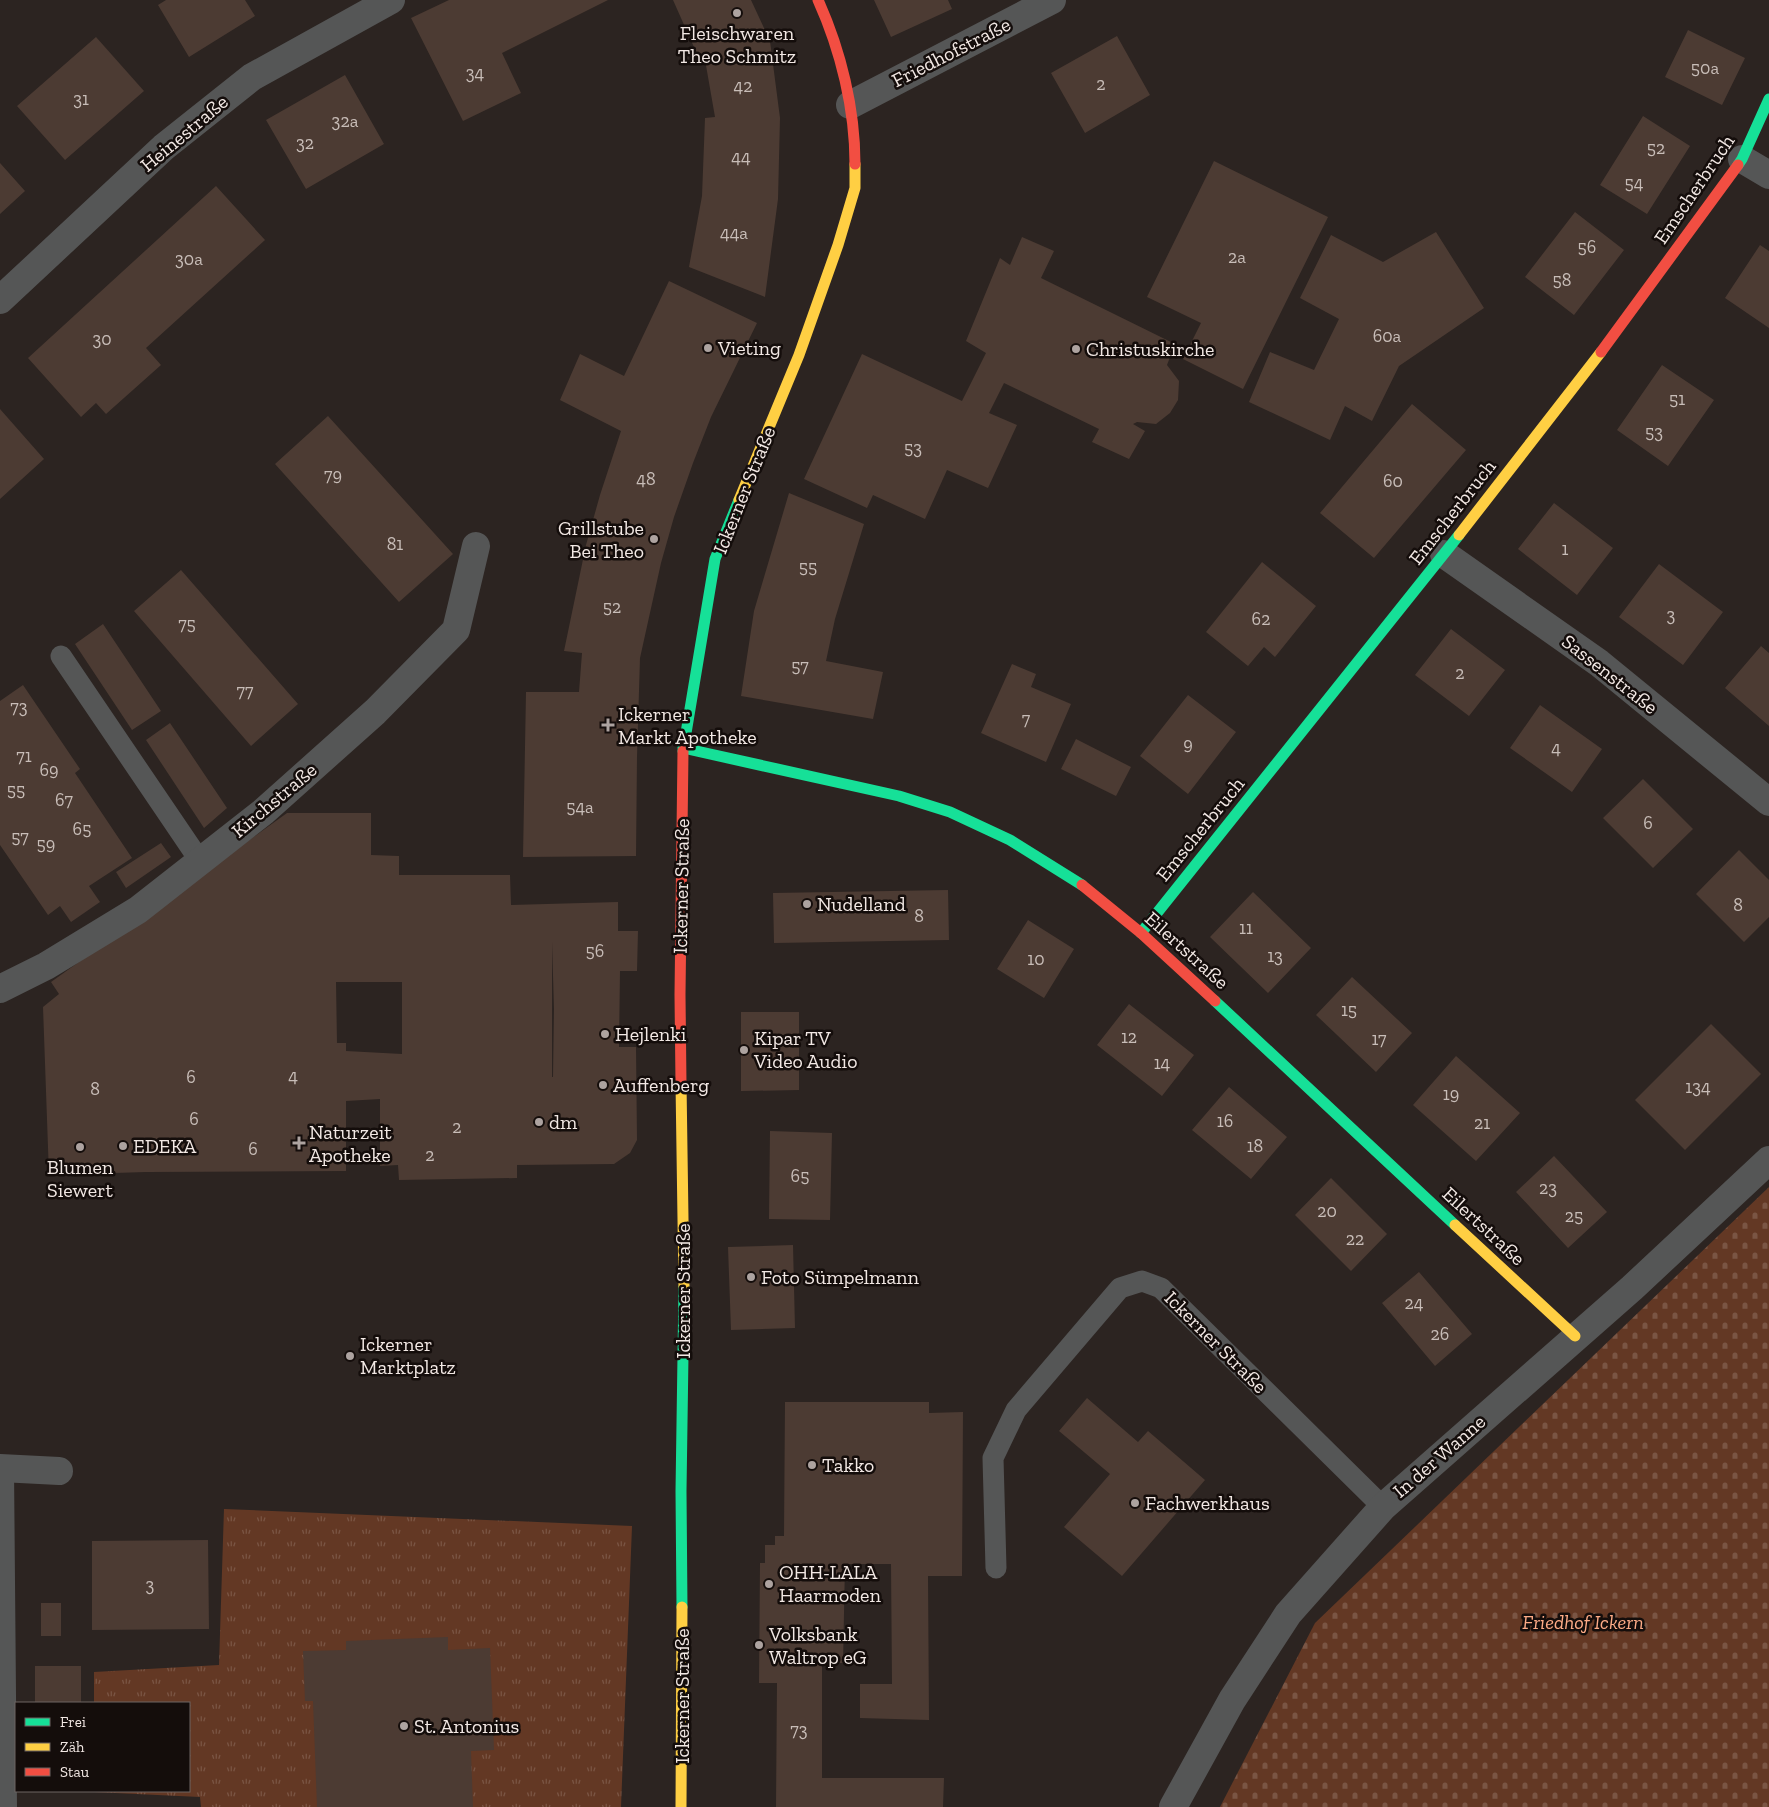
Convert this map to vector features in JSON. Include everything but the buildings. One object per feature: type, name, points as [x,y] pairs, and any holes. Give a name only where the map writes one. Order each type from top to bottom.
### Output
[{"type":"street","name":"Heinestraße","points":[[0,300],[164,147],[252,76],[391,0]]},
{"type":"street","name":"Ickerner Straße","points":[[681,1807],[683,1653],[681,1491],[684,1262],[680,995],[683,748],[715,559],[799,355],[838,245],[855,188],[855,137],[850,105],[831,29],[818,0]]},
{"type":"street","name":"Friedhofstraße","points":[[850,105],[1052,0]]},
{"type":"street","name":"Emscherbruch","points":[[1141,933],[1444,554],[1620,326],[1742,158],[1769,99]]},
{"type":"street","points":[[1742,158],[1769,175]]},
{"type":"street","name":"Kirchstraße","points":[[0,990],[46,966],[138,910],[263,812],[375,712],[456,630],[476,546]]},
{"type":"street","name":"Sassenstraße","points":[[1444,554],[1599,663],[1769,802]]},
{"type":"street","name":"Eilertstraße","points":[[683,748],[899,796],[950,812],[1010,840],[1081,884],[1141,933],[1575,1336]]},
{"type":"street","name":"In der Wanne","points":[[1173,1807],[1232,1700],[1288,1614],[1383,1507],[1575,1336],[1632,1288],[1769,1160]]},
{"type":"street","points":[[3,1807],[0,1468],[59,1471]]},
{"type":"lane","points":[[60,656],[200,861]]},
{"type":"lane","name":"Ickerner Straße","points":[[996,1568],[993,1458],[1016,1410],[1120,1288],[1142,1281],[1161,1288],[1383,1507]]},
{"type":"green space","name":"Friedhof Ickern","points":[[1769,1187],[1769,1807],[1220,1807],[1315,1623]]},
{"type":"green space","points":[[224,1509],[632,1526],[621,1807],[201,1807],[200,1797],[94,1792],[190,1792],[190,1702],[94,1702],[94,1672],[219,1665]]},
{"type":"traffic: fast","points":[[1738,165],[1769,99]]},
{"type":"traffic: fast","points":[[683,751],[715,559],[739,500]]},
{"type":"traffic: fast","points":[[1141,933],[1459,535]]},
{"type":"traffic: fast","points":[[683,748],[899,796],[950,812],[1010,840],[1082,885]]},
{"type":"traffic: fast","points":[[1215,1001],[1455,1225]]},
{"type":"traffic: fast","points":[[682,1607],[681,1491],[684,1287]]},
{"type":"traffic: slow","points":[[739,500],[799,355],[838,245],[855,188],[855,164]]},
{"type":"traffic: slow","points":[[1459,535],[1601,352]]},
{"type":"traffic: slow","points":[[681,1083],[684,1287]]},
{"type":"traffic: slow","points":[[1455,1225],[1575,1336]]},
{"type":"traffic: slow","points":[[681,1807],[682,1607]]},
{"type":"traffic: jam","points":[[818,0],[833,39],[845,80],[852,122],[855,164]]},
{"type":"traffic: jam","points":[[1601,352],[1738,165]]},
{"type":"traffic: jam","points":[[681,1083],[680,995],[683,751]]},
{"type":"traffic: jam","points":[[1082,885],[1141,933],[1215,1001]]},
{"type":"place","name":"Fleischwaren Theo Schmitz","points":[[737,13]]},
{"type":"place","name":"Vieting","points":[[708,348]]},
{"type":"place","name":"Christuskirche","points":[[1076,349]]},
{"type":"place","name":"Grillstube Bei Theo","points":[[654,539]]},
{"type":"place","name":"Ickerner Markt Apotheke","points":[[608,725]]},
{"type":"place","name":"Nudelland","points":[[807,904]]},
{"type":"place","name":"Hejlenki","points":[[605,1034]]},
{"type":"place","name":"Kipar TV Video Audio","points":[[744,1050]]},
{"type":"place","name":"Auffenberg","points":[[603,1085]]},
{"type":"place","name":"dm","points":[[539,1122]]},
{"type":"place","name":"Naturzeit Apotheke","points":[[299,1143]]},
{"type":"place","name":"EDEKA","points":[[123,1146]]},
{"type":"place","name":"Blumen Siewert","points":[[80,1147]]},
{"type":"place","name":"Foto Sümpelmann","points":[[751,1277]]},
{"type":"place","name":"Ickerner Marktplatz","points":[[350,1356]]},
{"type":"place","name":"Takko","points":[[812,1465]]},
{"type":"place","name":"Fachwerkhaus","points":[[1135,1503]]},
{"type":"place","name":"OHH-LALA Haarmoden","points":[[769,1584]]},
{"type":"place","name":"Volksbank Waltrop eG","points":[[759,1645]]},
{"type":"place","name":"St. Antonius","points":[[404,1726]]}]
